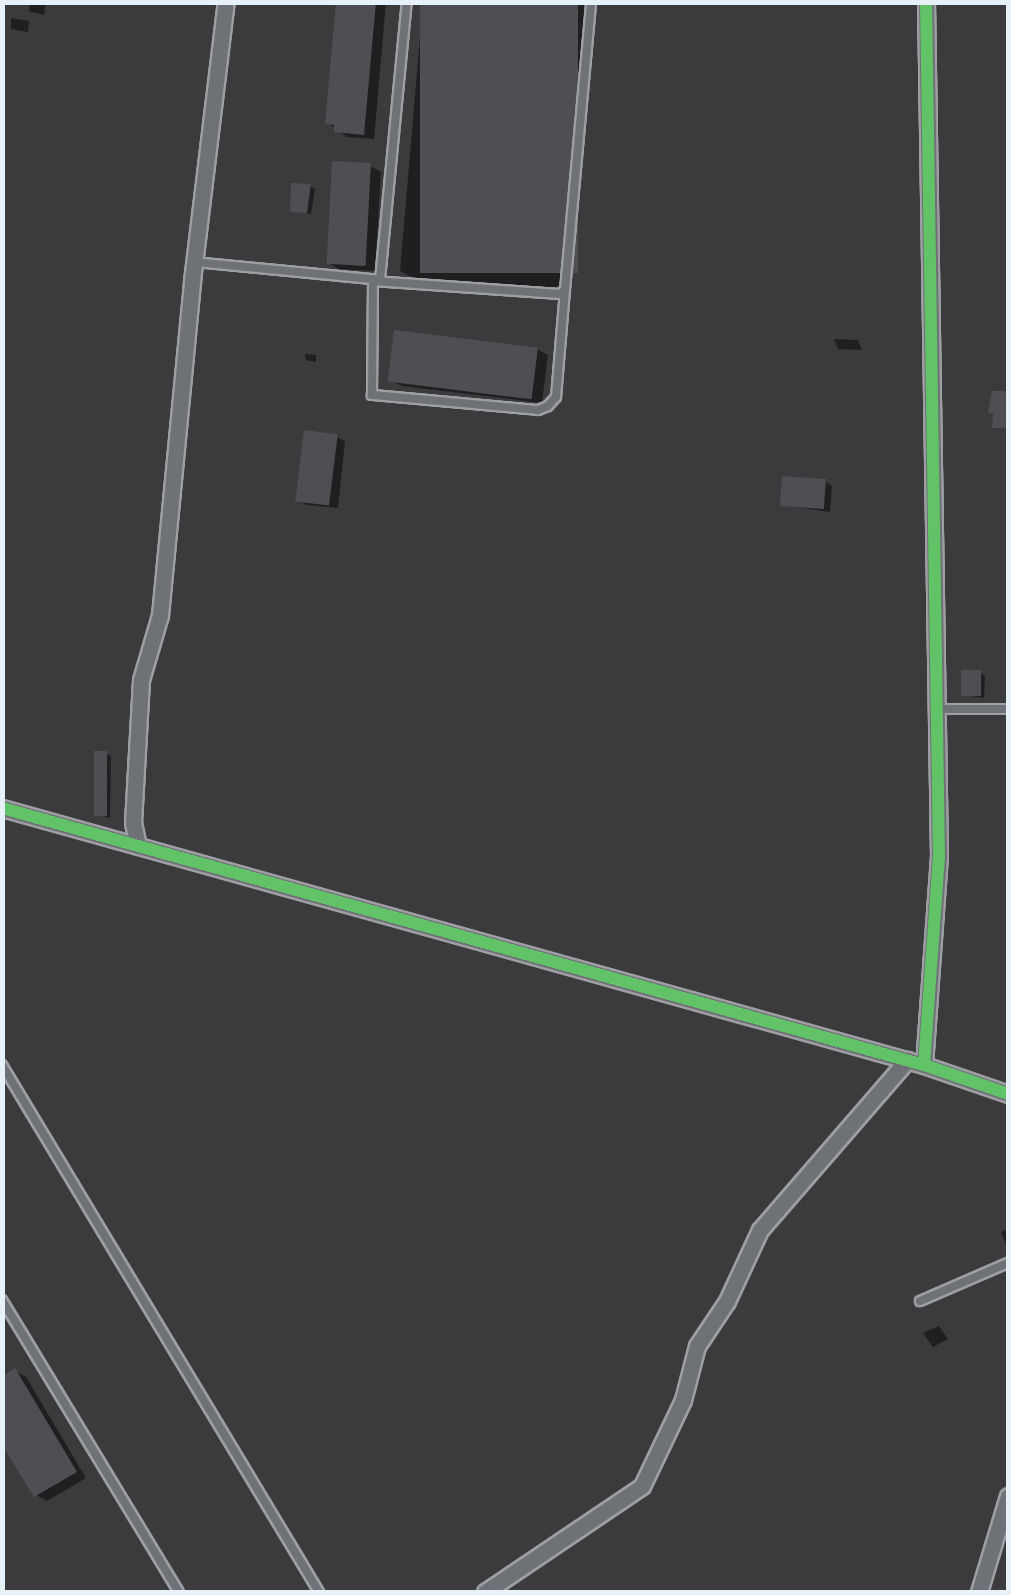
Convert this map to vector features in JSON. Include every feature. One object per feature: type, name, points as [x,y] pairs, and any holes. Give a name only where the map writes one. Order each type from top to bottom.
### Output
[{"type":"street","points":[[138,846],[132,823],[141,680],[160,615],[194,262],[226,2]]},
{"type":"street","points":[[486,1592],[642,1486],[683,1400],[697,1346],[726,1301],[760,1230],[915,1062],[939,857],[926,2]]},
{"type":"street","points":[[2,808],[915,1062],[1008,1094]]},
{"type":"street","points":[[979,1592],[1008,1496]]},
{"type":"lane","points":[[372,281],[382,274],[407,2]]},
{"type":"lane","points":[[372,281],[368,386],[372,395],[538,410],[556,397],[591,2]]},
{"type":"lane","points":[[194,262],[372,281],[560,294],[566,290]]},
{"type":"lane","points":[[937,709],[1008,708]]},
{"type":"lane","points":[[2,1065],[318,1592]]},
{"type":"lane","points":[[920,1300],[1008,1262]]},
{"type":"lane","points":[[2,1300],[179,1592]]},
{"type":"building","points":[[336,2],[376,2],[364,135],[334,132],[334,125],[325,124]]},
{"type":"building","points":[[420,2],[578,2],[578,273],[420,273]]},
{"type":"building","points":[[332,161],[371,163],[366,266],[327,264]]},
{"type":"building","points":[[291,183],[311,184],[307,213],[290,212]]},
{"type":"building","points":[[394,330],[538,348],[532,399],[388,382]]},
{"type":"building","points":[[992,391],[1008,391],[1008,428],[992,428],[993,413],[988,413]]},
{"type":"building","points":[[304,430],[338,434],[329,506],[295,501]]},
{"type":"building","points":[[782,476],[826,479],[824,509],[780,506]]},
{"type":"building","points":[[961,670],[981,670],[981,696],[961,696]]},
{"type":"building","points":[[94,751],[107,751],[107,816],[94,816]]},
{"type":"building","points":[[15,1368],[77,1472],[34,1497],[2,1445],[2,1376]]},
{"type":"cycle path","points":[[924,1065],[939,857],[926,2]]},
{"type":"cycle path","points":[[2,808],[924,1065],[1008,1094]]}]
